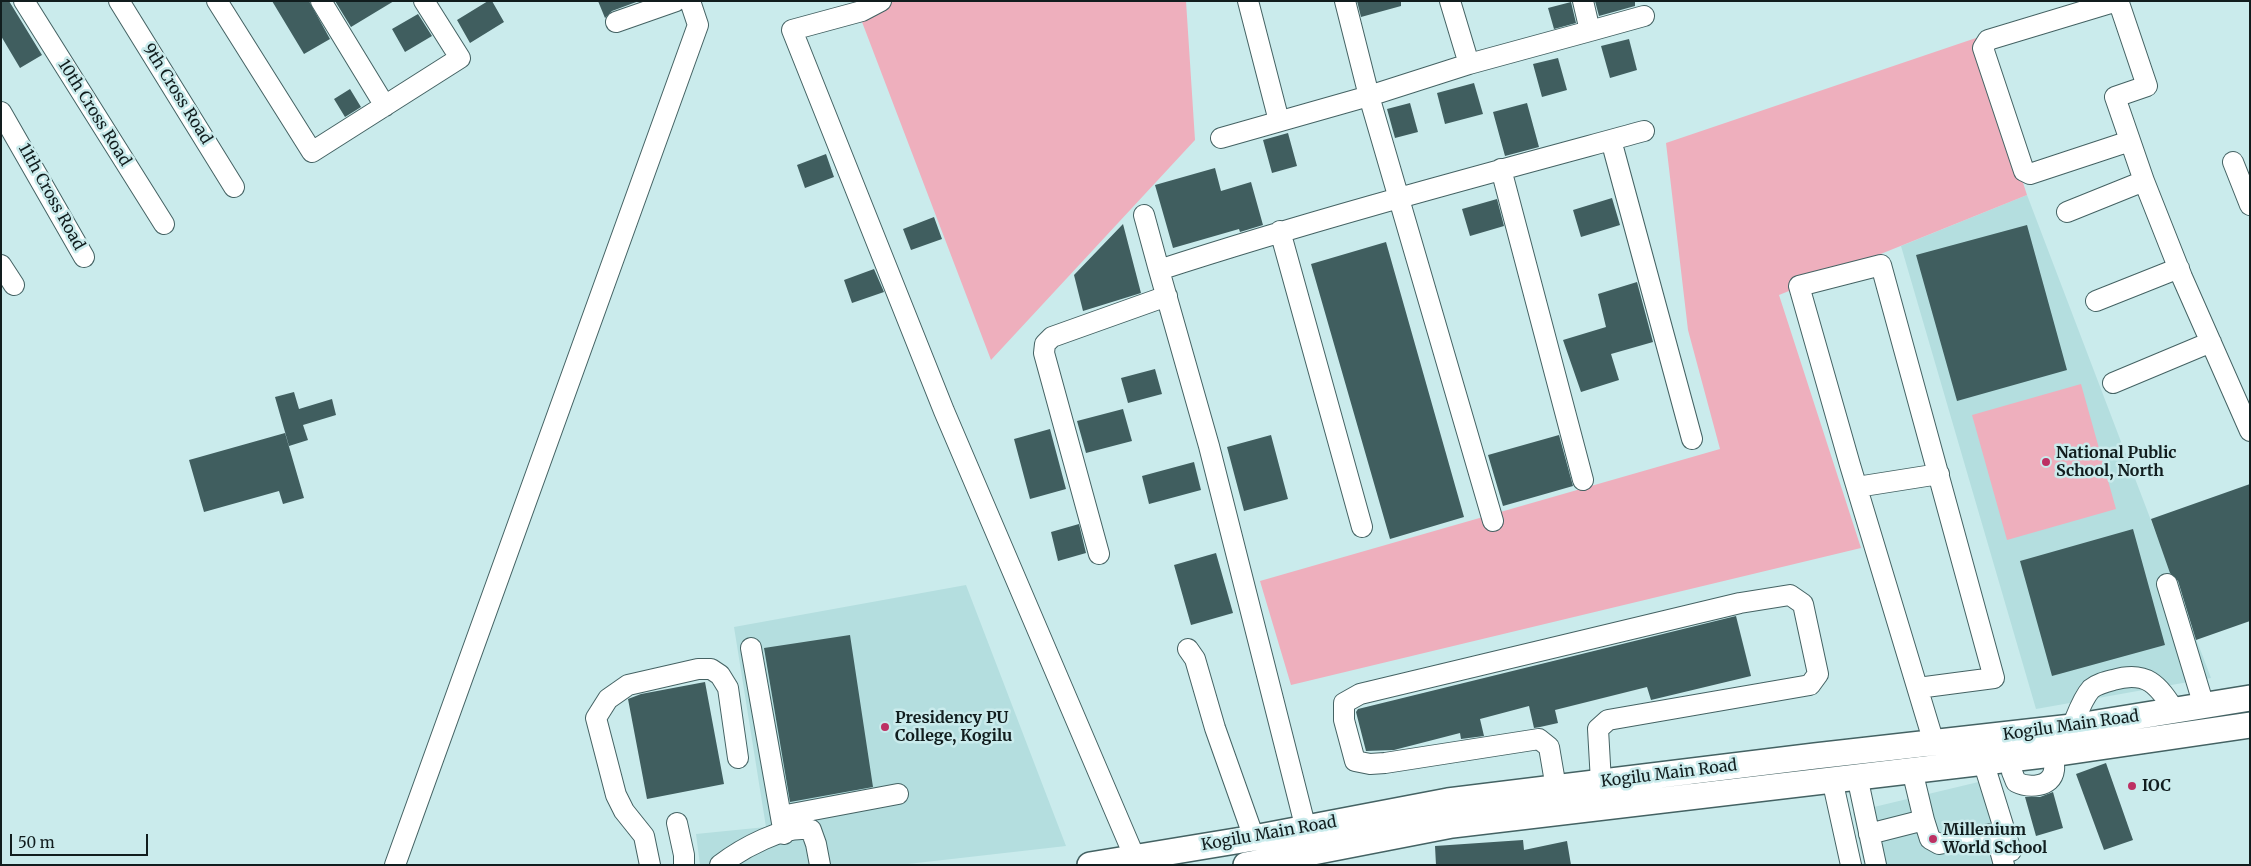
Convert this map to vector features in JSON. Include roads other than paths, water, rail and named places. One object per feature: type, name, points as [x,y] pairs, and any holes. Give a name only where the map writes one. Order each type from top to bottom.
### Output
[{"type":"main road","name":"Kogilu Main Road","points":[[1246,865],[1309,840],[1448,801],[2072,727],[2242,699]]},
{"type":"main road","name":"Kogilu Main Road","points":[[1090,865],[1254,838],[1309,840],[1452,825],[1832,778],[2052,754],[2249,727]]},
{"type":"street","name":"10th Cross Road","points":[[24,1],[164,224]]},
{"type":"street","name":"9th Cross Road","points":[[119,1],[234,186]]},
{"type":"street","points":[[217,1],[312,152],[460,58],[424,1]]},
{"type":"street","points":[[320,1],[385,106]]},
{"type":"street","points":[[616,22],[676,1]]},
{"type":"street","points":[[395,865],[698,25],[690,1]]},
{"type":"street","points":[[881,1],[862,11],[792,30],[944,411],[1135,858]]},
{"type":"street","points":[[1248,1],[1279,121]]},
{"type":"street","points":[[1345,1],[1369,96],[1494,521]]},
{"type":"street","points":[[1450,1],[1469,64]]},
{"type":"street","points":[[1583,1],[1590,31]]},
{"type":"street","points":[[2130,141],[2030,174],[2024,171],[1983,48],[1988,40],[2114,2],[2120,6],[2147,86],[2115,97],[2144,181],[2179,268],[2250,431]]},
{"type":"street","points":[[1222,138],[1369,96],[1469,64],[1644,16]]},
{"type":"street","name":"11th Cross Road","points":[[1,112],[84,257]]},
{"type":"street","points":[[1159,270],[1398,197],[1644,131]]},
{"type":"street","points":[[1611,140],[1692,439]]},
{"type":"street","points":[[2233,162],[2250,205]]},
{"type":"street","points":[[1501,169],[1583,480]]},
{"type":"street","points":[[2067,212],[2144,181]]},
{"type":"street","points":[[1144,215],[1209,446],[1309,840]]},
{"type":"street","points":[[1280,232],[1362,526]]},
{"type":"street","points":[[1,265],[14,285]]},
{"type":"street","points":[[1918,688],[1994,678],[1881,265],[1799,286],[1857,488],[1934,743]]},
{"type":"street","points":[[2096,301],[2179,268]]},
{"type":"street","points":[[1099,554],[1044,353],[1045,344],[1052,337],[1167,296]]},
{"type":"street","points":[[2113,383],[2211,342]]},
{"type":"street","points":[[1857,488],[1939,474]]},
{"type":"street","points":[[2168,584],[2204,706]]},
{"type":"street","points":[[1556,788],[1549,747],[1539,739],[1385,763],[1370,764],[1354,761],[1344,720],[1344,703],[1360,694],[1740,603],[1790,594],[1803,604],[1818,674],[1810,685],[1608,720],[1598,729],[1601,782]]},
{"type":"street","points":[[751,648],[782,825]]},
{"type":"street","points":[[1188,649],[1195,659],[1215,728],[1254,838]]},
{"type":"street","points":[[650,865],[644,836],[624,810],[616,795],[596,718],[608,699],[628,685],[698,669],[711,669],[720,675],[728,688],[738,758]]},
{"type":"street","points":[[2072,727],[2085,698],[2092,688],[2102,682],[2118,678],[2134,676],[2152,682],[2160,688],[2175,711]]},
{"type":"street","points":[[2242,699],[2249,727]]},
{"type":"street","points":[[1984,761],[2015,865]]},
{"type":"street","points":[[1912,770],[1930,840],[1939,844],[1990,834],[1997,839],[2004,865]]},
{"type":"street","points":[[1858,776],[1876,865]]},
{"type":"street","points":[[1832,778],[1851,865]]},
{"type":"street","points":[[720,865],[782,825],[898,794]]},
{"type":"street","points":[[1869,834],[1924,820]]},
{"type":"street","points":[[677,823],[684,855],[684,865]]},
{"type":"street","points":[[782,825],[811,830],[820,865]]},
{"type":"place","name":"National Public School, North","points":[[2046,462]]},
{"type":"place","name":"Presidency PU College, Kogilu","points":[[885,727]]},
{"type":"place","name":"IOC","points":[[2132,786]]},
{"type":"place","name":"Millenium World School","points":[[1933,839]]}]
